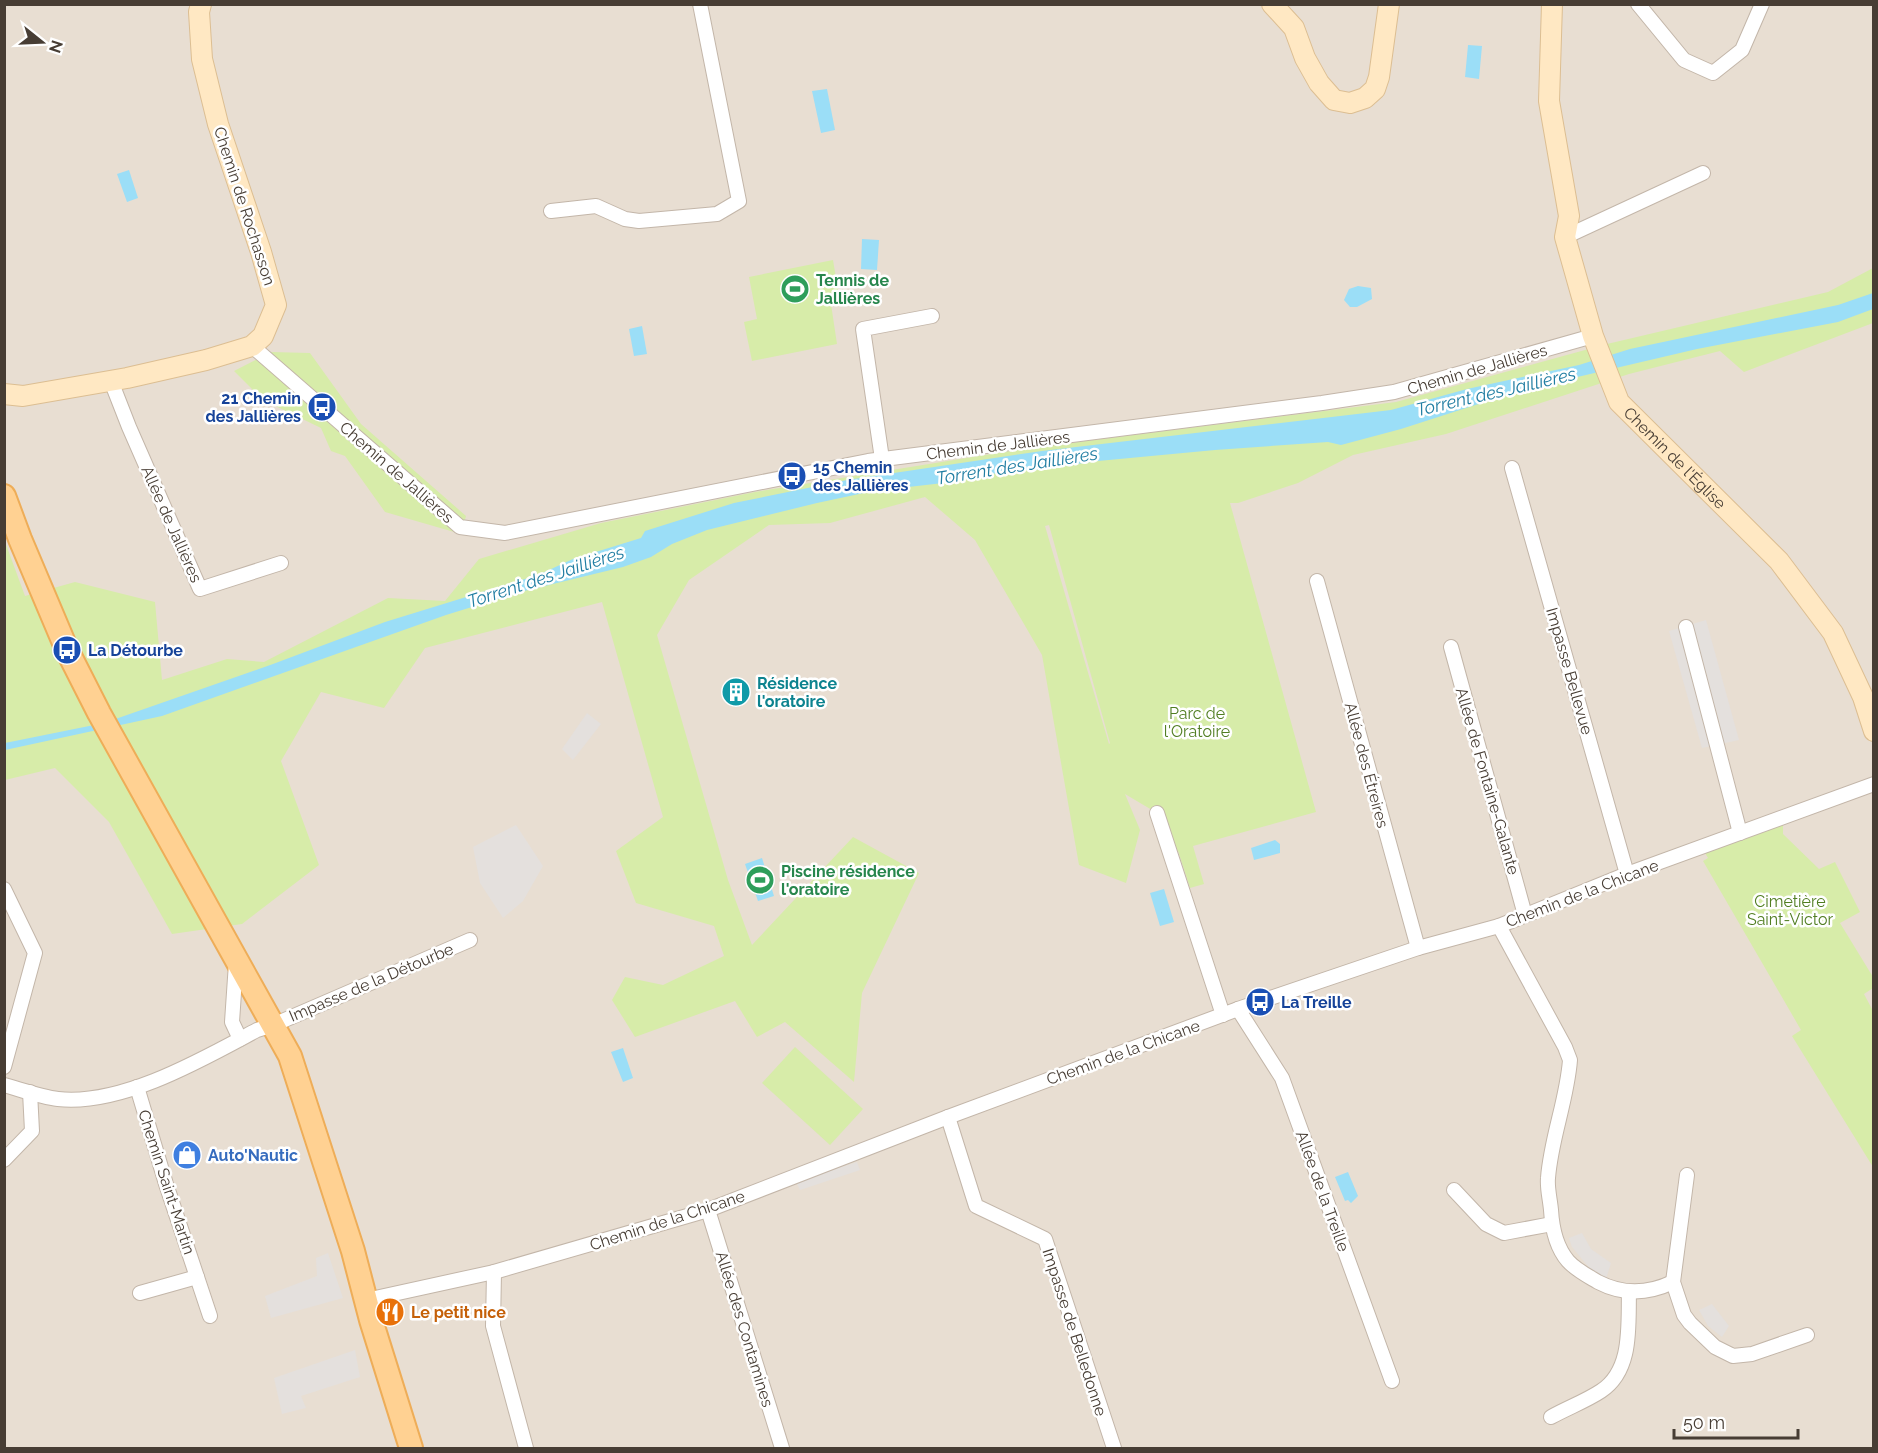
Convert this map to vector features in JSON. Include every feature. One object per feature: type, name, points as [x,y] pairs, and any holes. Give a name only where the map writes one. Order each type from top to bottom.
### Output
[{"type":"main road","points":[[4,496],[67,650],[237,957],[295,1068],[353,1251],[411,1449]]},
{"type":"street","name":"Chemin de Rochasson","points":[[201,4],[199,12],[202,59],[218,124],[261,252],[276,305],[263,336],[252,346]]},
{"type":"street","points":[[551,211],[596,206],[625,219],[639,221],[717,214],[738,201],[700,4]]},
{"type":"street","points":[[1272,4],[1294,28],[1305,58],[1319,83],[1334,100],[1350,103],[1365,98],[1375,89],[1379,77],[1389,4]]},
{"type":"street","name":"Chemin de l'Église","points":[[1552,4],[1549,101],[1569,216],[1564,237],[1595,341],[1619,402],[1779,561],[1833,633],[1868,695],[1874,731]]},
{"type":"street","points":[[1638,4],[1684,60],[1713,73],[1742,50],[1762,4]]},
{"type":"street","points":[[1564,237],[1703,173]]},
{"type":"street","points":[[882,459],[863,329],[932,316]]},
{"type":"street","name":"Chemin de Jallières","points":[[252,346],[460,527],[505,533],[882,459],[1311,405],[1394,392],[1595,341]]},
{"type":"street","points":[[4,408],[14,395],[111,381],[206,360],[252,346]]},
{"type":"street","name":"Allée de Jallières","points":[[111,381],[200,589],[281,563]]},
{"type":"street","name":"Impasse Bellevue","points":[[1512,468],[1627,874]]},
{"type":"street","name":"Allée des Étreires","points":[[1317,581],[1418,948]]},
{"type":"street","points":[[1686,627],[1740,833]]},
{"type":"street","name":"Allée de Fontaine-Galante","points":[[1451,647],[1525,915]]},
{"type":"street","name":"Chemin de la Chicane","points":[[366,1300],[494,1272],[708,1210],[948,1117],[1238,1009],[1418,948],[1499,926],[1627,874],[1874,784]]},
{"type":"street","points":[[1157,813],[1223,1015]]},
{"type":"street","points":[[4,889],[35,953],[4,1067]]},
{"type":"street","points":[[1499,926],[1570,1060],[1548,1179],[1552,1224],[1558,1246],[1568,1261],[1578,1270],[1603,1284],[1629,1292],[1657,1290],[1673,1282]]},
{"type":"street","name":"Impasse de la Détourbe","points":[[273,1025],[470,940]]},
{"type":"street","points":[[237,957],[232,1022],[240,1039]]},
{"type":"street","name":"Allée de la Treille","points":[[1238,1009],[1282,1078],[1392,1381]]},
{"type":"street","name":"Chemin Saint-Martin","points":[[4,1085],[57,1099],[81,1100],[116,1094],[161,1078],[257,1030],[273,1025]]},
{"type":"street","name":"Chemin Saint-Martin","points":[[136,1087],[210,1316]]},
{"type":"street","points":[[4,1160],[32,1131],[30,1092]]},
{"type":"street","name":"Impasse de Belledonne","points":[[948,1117],[976,1206],[1045,1239],[1114,1449]]},
{"type":"street","points":[[1687,1175],[1673,1282],[1684,1315],[1706,1340],[1722,1353],[1742,1356],[1807,1335]]},
{"type":"street","points":[[1454,1190],[1486,1224],[1504,1233],[1552,1224]]},
{"type":"street","name":"Allée des Contamines","points":[[708,1210],[782,1449]]},
{"type":"street","points":[[494,1272],[493,1326],[526,1449]]},
{"type":"street","name":"Chemin Saint-Martin","points":[[140,1293],[197,1277]]},
{"type":"street","points":[[1551,1417],[1602,1391],[1617,1373],[1628,1345],[1629,1292]]},
{"type":"shaded area","points":[[5,5],[1873,5],[1873,1448],[5,1448]]},
{"type":"shaded area","points":[[1706,620],[1739,740],[1702,748],[1669,631]]},
{"type":"shaded area","points":[[587,713],[601,724],[573,760],[562,749]]},
{"type":"shaded area","points":[[516,825],[543,866],[523,901],[503,918],[480,883],[473,847]]},
{"type":"shaded area","points":[[857,1162],[860,1170],[800,1190],[796,1182]]},
{"type":"shaded area","points":[[1582,1233],[1591,1249],[1611,1263],[1606,1279],[1591,1270],[1572,1247],[1569,1238]]},
{"type":"shaded area","points":[[328,1253],[343,1298],[271,1318],[265,1296],[317,1276],[316,1258]]},
{"type":"shaded area","points":[[1712,1304],[1729,1326],[1722,1337],[1708,1326],[1699,1310]]},
{"type":"shaded area","points":[[355,1350],[360,1377],[301,1396],[306,1408],[282,1414],[274,1378]]},
{"type":"green space","points":[[833,260],[840,302],[831,304],[837,344],[752,361],[744,322],[757,319],[749,277]]},
{"type":"green space","name":"Parc de l'Oratoire","points":[[1873,268],[1873,323],[1744,372],[1720,351],[1629,374],[1446,434],[1353,455],[1298,483],[1238,503],[1230,503],[1316,812],[1193,846],[1204,884],[1190,888],[1178,851],[1171,852],[1157,813],[1125,794],[1140,830],[1126,883],[1079,865],[1042,655],[975,540],[925,497],[830,523],[769,525],[689,580],[657,635],[728,880],[752,945],[853,837],[919,873],[862,993],[854,1082],[785,1022],[757,1037],[735,1001],[635,1037],[612,1000],[625,977],[663,985],[724,956],[714,926],[636,903],[616,851],[663,817],[602,602],[425,648],[384,708],[321,692],[281,761],[319,865],[242,924],[172,934],[109,822],[55,768],[5,780],[4,539],[25,596],[75,582],[155,602],[162,680],[227,659],[264,662],[388,598],[445,601],[479,559],[601,523],[755,492],[1022,449],[1396,402],[1607,344],[1828,292]],"holes":[[[1049,525],[1109,744],[1045,526]]]},
{"type":"green space","points":[[271,352],[310,353],[361,424],[466,516],[461,534],[385,512],[345,456],[331,451],[321,428],[263,400],[234,371]]},
{"type":"green space","name":"Cimetière Saint-Victor","points":[[1783,825],[1783,834],[1819,869],[1835,862],[1860,912],[1840,923],[1873,977],[1873,988],[1864,994],[1873,1011],[1873,1167],[1792,1036],[1801,1030],[1703,861],[1708,858],[1705,853]]},
{"type":"green space","points":[[795,1047],[863,1109],[830,1145],[762,1083]]},
{"type":"water","points":[[1468,45],[1482,46],[1479,79],[1465,77]]},
{"type":"water","points":[[827,89],[835,130],[821,133],[812,91]]},
{"type":"water","points":[[129,170],[138,198],[127,202],[117,174]]},
{"type":"water","points":[[862,239],[879,240],[877,270],[861,269]]},
{"type":"water","points":[[1358,286],[1371,288],[1372,299],[1357,307],[1350,307],[1344,300],[1349,289]]},
{"type":"water","name":"Torrent des Jaillières","points":[[1873,293],[1873,309],[1838,322],[1697,349],[1522,390],[1401,429],[1341,445],[1328,442],[1215,450],[1098,461],[1034,470],[1012,470],[952,482],[873,491],[817,503],[707,530],[672,544],[651,557],[623,567],[524,591],[446,615],[162,716],[5,750],[5,743],[104,723],[385,622],[538,575],[573,559],[641,538],[645,531],[734,503],[847,480],[1042,451],[1391,410],[1467,389],[1579,365],[1630,349],[1838,305]]},
{"type":"water","points":[[642,326],[647,354],[634,356],[629,329]]},
{"type":"water","points":[[1275,840],[1280,844],[1280,853],[1254,860],[1251,848]]},
{"type":"water","name":"Piscine résidence l'oratoire","points":[[762,858],[774,896],[758,901],[745,864]]},
{"type":"water","points":[[1164,889],[1174,922],[1160,926],[1150,893]]},
{"type":"water","points":[[623,1048],[633,1078],[623,1082],[611,1052]]},
{"type":"water","points":[[1348,1172],[1358,1196],[1351,1203],[1348,1200],[1345,1201],[1335,1177]]},
{"type":"place","name":"Tennis de Jallières","points":[[795,289]]},
{"type":"place","name":"21 Chemin des Jallières","points":[[322,407]]},
{"type":"place","name":"15 Chemin des Jallières","points":[[792,476]]},
{"type":"place","name":"La Détourbe","points":[[67,650]]},
{"type":"place","name":"Résidence l'oratoire","points":[[736,692]]},
{"type":"place","name":"Piscine résidence l'oratoire","points":[[760,880]]},
{"type":"place","name":"La Treille","points":[[1260,1002]]},
{"type":"place","name":"Auto'Nautic","points":[[187,1155]]},
{"type":"place","name":"Le petit nice","points":[[390,1312]]}]
